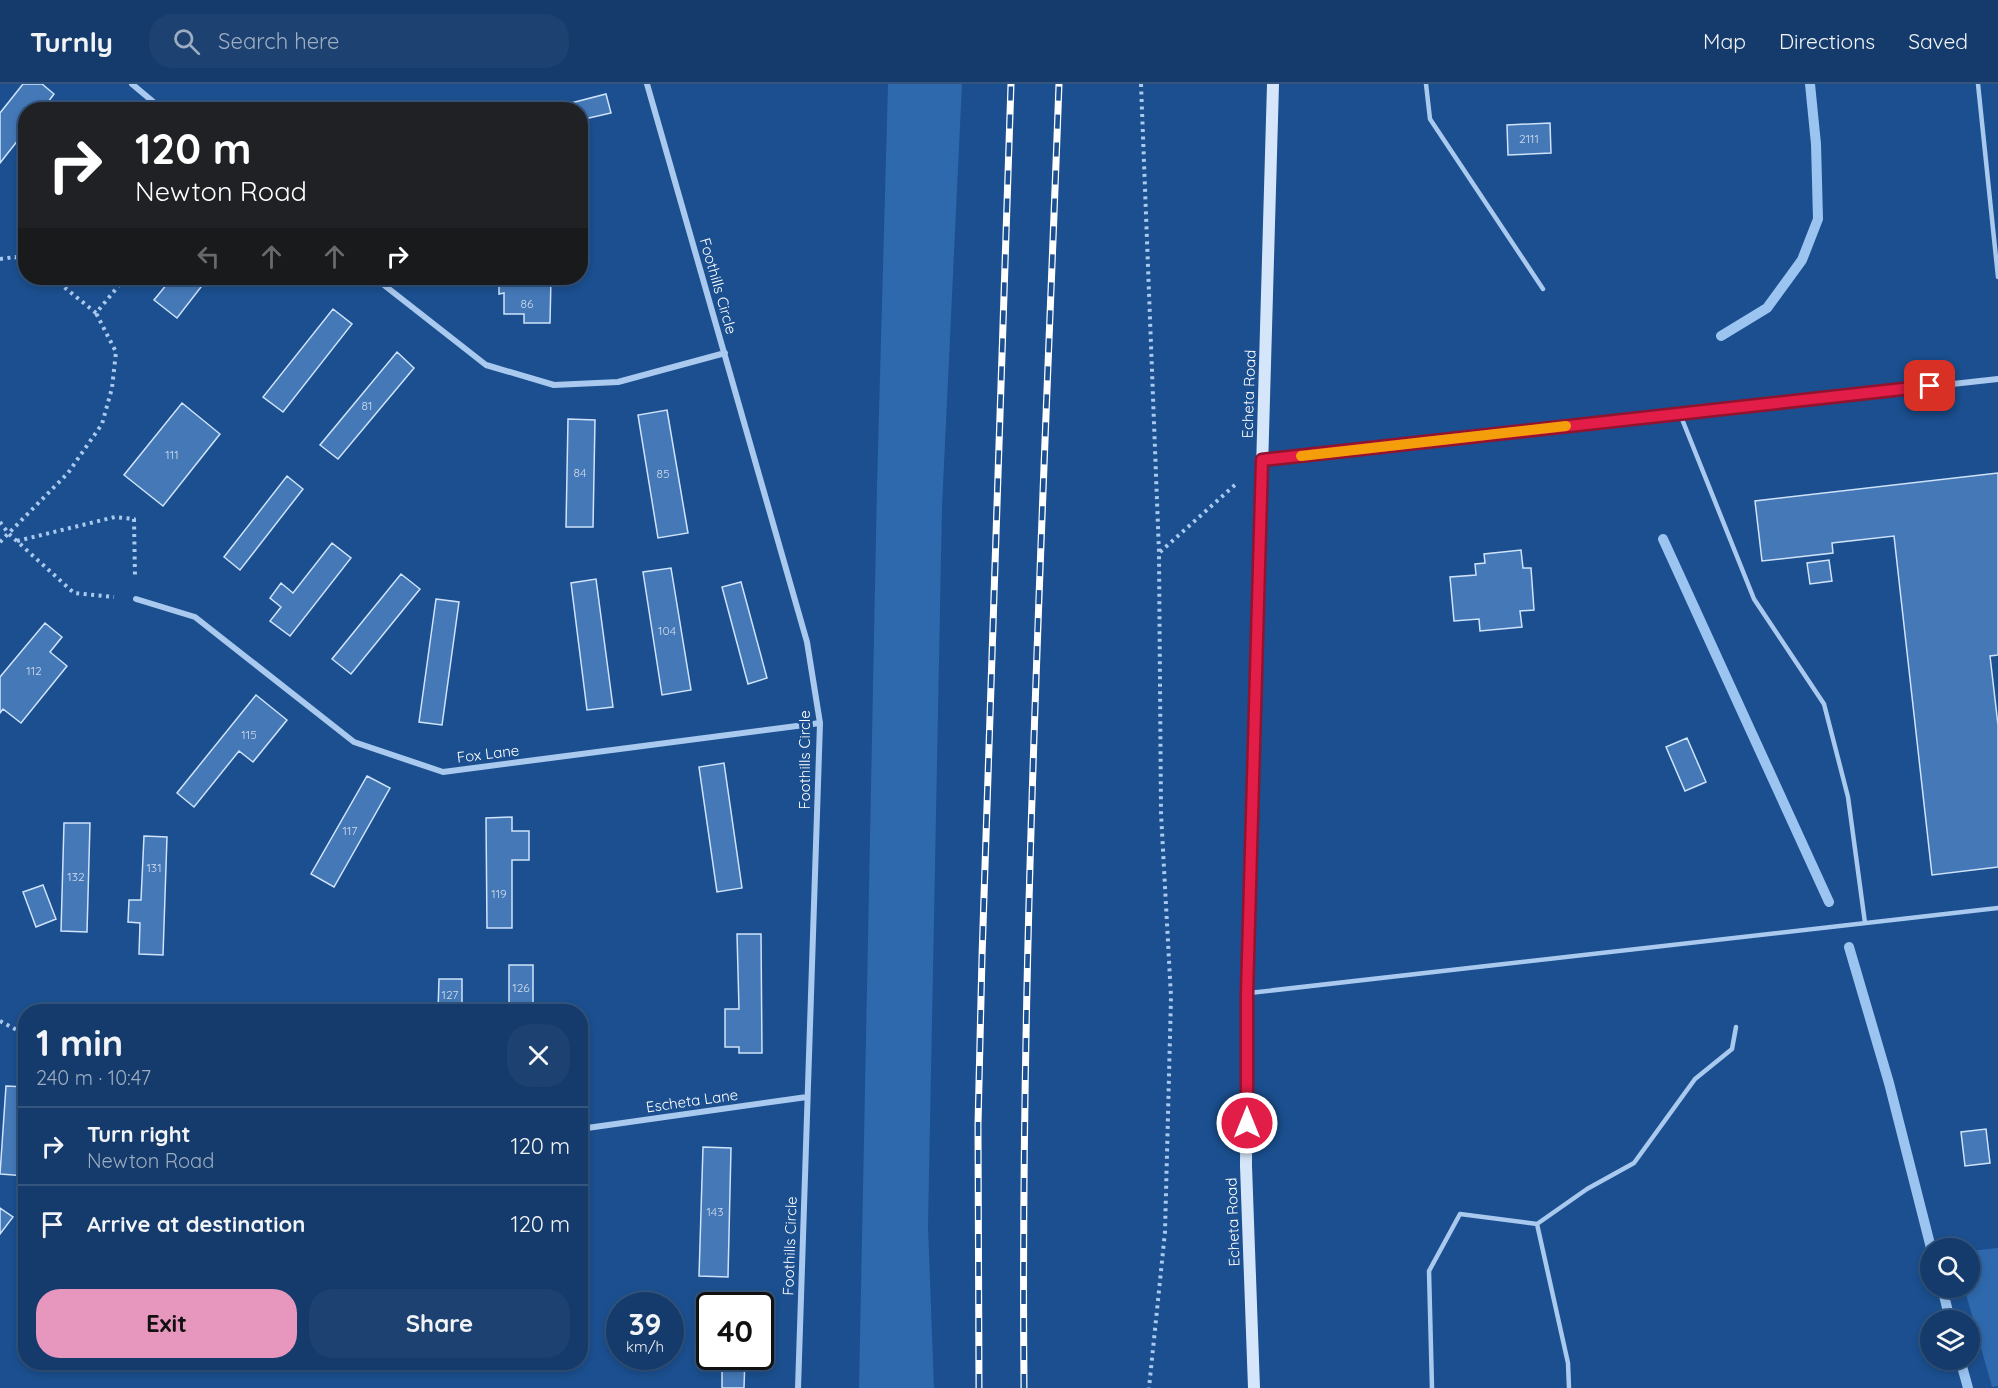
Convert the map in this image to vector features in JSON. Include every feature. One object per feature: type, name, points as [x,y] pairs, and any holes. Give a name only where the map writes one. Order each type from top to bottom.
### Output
[{"type":"street","points":[[132,84],[154,102]]},
{"type":"street","name":"Foothills Circle","points":[[647,84],[807,642],[820,723],[798,1388]]},
{"type":"street","name":"Echeta Road","points":[[1254,1388],[1246,1166],[1247,993],[1273,84]]},
{"type":"street","points":[[384,285],[486,365],[554,385],[618,382],[725,353]]},
{"type":"street","points":[[1262,460],[1998,379]]},
{"type":"street","name":"Fox Lane","points":[[136,600],[195,617],[354,742],[443,772],[820,723]]},
{"type":"street","name":"Escheta Lane","points":[[588,1128],[807,1097]]},
{"type":"lane","points":[[1426,84],[1430,119],[1543,289]]},
{"type":"lane","points":[[1978,84],[1998,276]]},
{"type":"lane","points":[[1680,414],[1754,599],[1824,704],[1848,797],[1865,922]]},
{"type":"lane","points":[[1247,993],[1998,908]]},
{"type":"lane","points":[[1432,1388],[1428,1271],[1460,1215],[1537,1224],[1587,1189],[1634,1163],[1695,1079],[1732,1049],[1736,1028]]},
{"type":"lane","points":[[1537,1224],[1568,1363],[1569,1388]]},
{"type":"path","points":[[1141,84],[1159,553],[1161,813],[1171,997],[1165,1232],[1149,1388]]},
{"type":"path","points":[[0,259],[18,258]]},
{"type":"path","points":[[0,542],[68,473],[102,424],[112,388],[116,352],[96,313],[62,285]]},
{"type":"path","points":[[96,313],[119,285]]},
{"type":"path","points":[[1159,553],[1262,460]]},
{"type":"path","points":[[0,522],[16,541],[74,593],[136,600],[134,519],[115,517],[16,541]]},
{"type":"path","points":[[0,1021],[18,1031]]},
{"type":"shaded area","points":[[888,84],[962,84],[942,507],[928,1226],[934,1388],[859,1388],[877,486]]},
{"type":"shaded area","points":[[1998,1248],[1998,1386],[1992,1387],[1980,1344],[1980,1310],[1970,1310],[1967,1298],[1980,1298],[1980,1250]]},
{"type":"building","points":[[23,84],[42,84],[54,94],[48,102],[18,102],[18,140],[0,163],[0,113]]},
{"type":"building","points":[[606,94],[611,113],[588,118],[588,102],[575,102]]},
{"type":"building","points":[[1550,123],[1551,153],[1508,155],[1507,125]]},
{"type":"building","points":[[166,285],[203,285],[177,318],[154,300]]},
{"type":"building","points":[[499,285],[551,285],[550,323],[524,323],[524,314],[504,314],[504,293],[499,294]]},
{"type":"building","points":[[333,309],[352,324],[283,412],[263,397]]},
{"type":"building","points":[[397,352],[414,368],[338,459],[320,445]]},
{"type":"building","points":[[182,403],[220,434],[163,506],[124,475]]},
{"type":"building","points":[[667,410],[688,533],[658,538],[638,415]]},
{"type":"building","points":[[568,419],[595,420],[593,527],[566,527]]},
{"type":"building","points":[[1998,473],[1998,655],[1990,656],[1998,725],[1998,867],[1932,875],[1894,536],[1832,543],[1833,553],[1762,561],[1755,501]]},
{"type":"building","points":[[287,476],[303,489],[240,570],[224,557]]},
{"type":"building","points":[[332,543],[351,558],[290,636],[270,621],[281,607],[270,598],[281,583],[293,593]]},
{"type":"building","points":[[1521,550],[1523,568],[1531,568],[1534,610],[1520,611],[1522,627],[1480,631],[1479,619],[1454,621],[1450,577],[1476,575],[1475,564],[1485,563],[1484,554]]},
{"type":"building","points":[[1829,560],[1832,581],[1810,584],[1807,563]]},
{"type":"building","points":[[671,568],[691,690],[662,695],[643,572]]},
{"type":"building","points":[[401,574],[420,589],[351,674],[332,659]]},
{"type":"building","points":[[596,579],[613,707],[587,710],[571,583]]},
{"type":"building","points":[[741,582],[767,678],[748,684],[722,587]]},
{"type":"building","points":[[436,599],[459,602],[442,725],[419,722]]},
{"type":"building","points":[[45,623],[62,637],[50,652],[67,666],[21,723],[3,709],[0,713],[0,677]]},
{"type":"building","points":[[256,695],[287,720],[253,762],[239,751],[194,807],[177,793]]},
{"type":"building","points":[[1687,738],[1706,782],[1685,791],[1666,747]]},
{"type":"building","points":[[724,763],[742,888],[717,892],[699,767]]},
{"type":"building","points":[[367,776],[390,788],[334,887],[311,874]]},
{"type":"building","points":[[512,817],[512,831],[529,831],[529,860],[512,860],[512,928],[487,928],[486,818]]},
{"type":"building","points":[[64,823],[90,823],[87,932],[61,931]]},
{"type":"building","points":[[144,836],[167,837],[163,955],[139,954],[140,923],[128,922],[129,900],[141,900]]},
{"type":"building","points":[[43,885],[56,919],[36,927],[23,892]]},
{"type":"building","points":[[737,934],[761,934],[762,1053],[739,1053],[739,1047],[725,1047],[725,1009],[739,1009]]},
{"type":"building","points":[[509,965],[533,965],[533,1004],[509,1004]]},
{"type":"building","points":[[439,979],[462,979],[462,1004],[438,1004]]},
{"type":"building","points":[[6,1086],[18,1087],[18,1175],[0,1174]]},
{"type":"building","points":[[1986,1129],[1990,1163],[1965,1166],[1961,1132]]},
{"type":"building","points":[[703,1147],[731,1148],[728,1277],[699,1276]]},
{"type":"building","points":[[0,1208],[13,1217],[0,1234]]},
{"type":"building","points":[[722,1370],[745,1370],[744,1388],[722,1388]]},
{"type":"waterway","points":[[1721,336],[1767,308],[1802,260],[1818,219],[1816,144],[1810,84]]},
{"type":"waterway","points":[[1663,539],[1829,902]]},
{"type":"waterway","points":[[1849,947],[1889,1083],[1928,1238]]},
{"type":"waterway","points":[[1945,1298],[1948,1310]]},
{"type":"waterway","points":[[1963,1370],[1968,1388]]},
{"type":"railway","points":[[979,1388],[978,1125],[982,957],[1011,84]]},
{"type":"railway","points":[[1024,1388],[1029,899],[1059,84]]},
{"type":"slow traffic","points":[[1301,456],[1566,426]]},
{"type":"route","points":[[1247,1123],[1247,993],[1262,460],[1930,386]]}]
